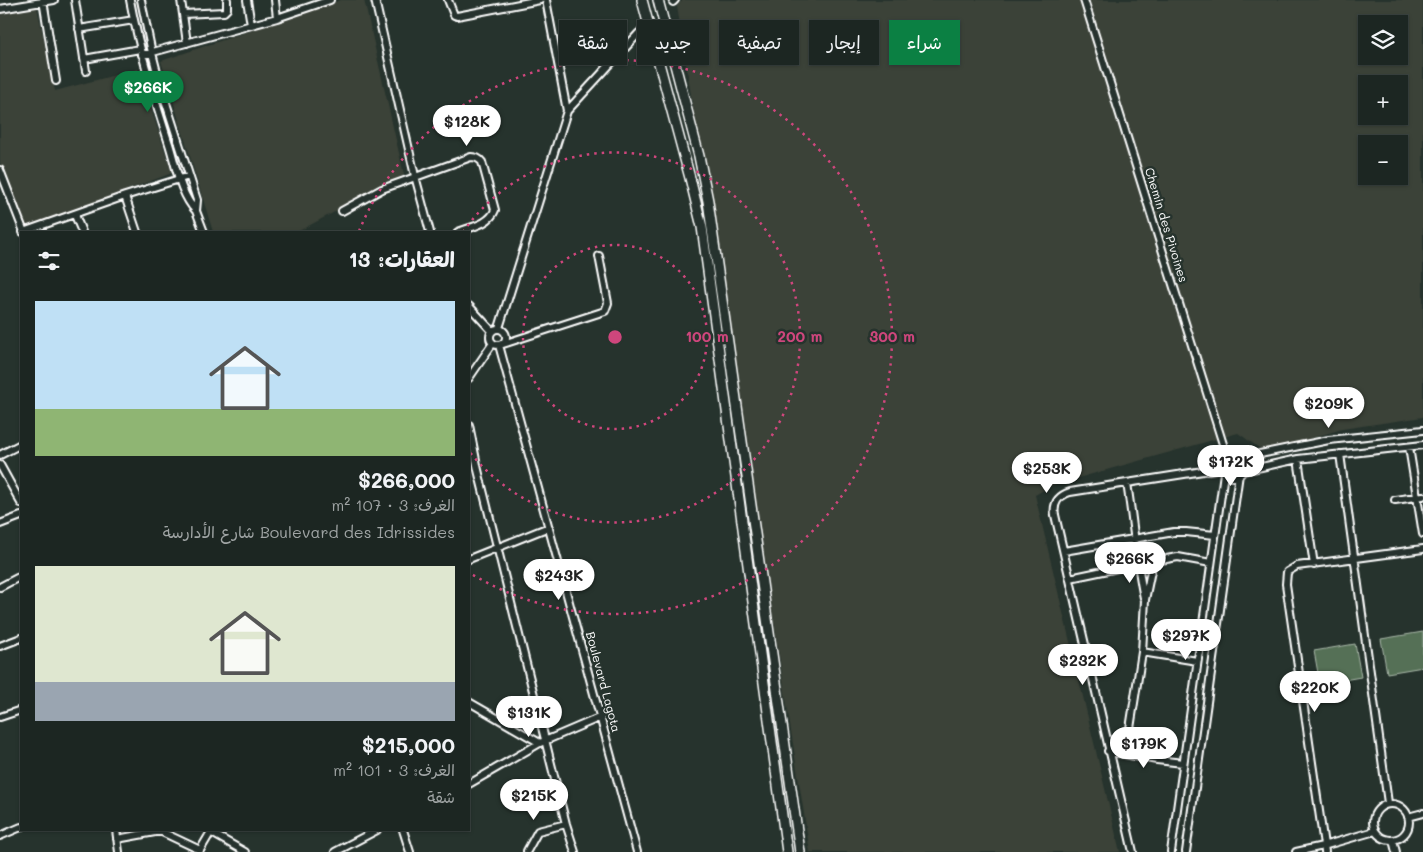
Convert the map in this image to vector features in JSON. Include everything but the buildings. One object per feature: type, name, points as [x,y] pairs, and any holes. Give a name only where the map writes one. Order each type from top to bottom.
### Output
[{"type":"highway","points":[[642,0],[702,227],[787,852]]},
{"type":"highway","points":[[658,0],[699,156],[708,201],[800,852]]},
{"type":"street","points":[[0,9],[24,2],[54,0]]},
{"type":"street","points":[[75,0],[86,71]]},
{"type":"street","points":[[130,0],[141,52],[180,180],[204,231]]},
{"type":"street","points":[[141,0],[152,53],[197,200],[196,211]]},
{"type":"street","points":[[181,0],[187,43]]},
{"type":"street","points":[[183,14],[224,12],[227,9],[227,0]]},
{"type":"street","points":[[247,0],[251,25]]},
{"type":"street","points":[[275,0],[277,18]]},
{"type":"street","points":[[84,59],[141,52],[152,53],[277,18],[330,0]]},
{"type":"street","points":[[375,0],[415,176],[430,231]]},
{"type":"street","points":[[448,0],[454,15],[457,16],[540,0]]},
{"type":"street","points":[[546,0],[567,111]]},
{"type":"street","name":"Chemin des Pivoines","points":[[1084,0],[1227,457]]},
{"type":"street","points":[[43,1],[56,81]]},
{"type":"street","points":[[79,29],[134,20]]},
{"type":"street","points":[[499,328],[567,111],[637,35]]},
{"type":"street","points":[[342,210],[415,176],[471,157],[480,159],[495,210],[494,214],[487,221],[461,231]]},
{"type":"street","points":[[0,170],[23,231]]},
{"type":"street","points":[[26,231],[125,196],[189,176]]},
{"type":"street","points":[[125,196],[137,231]]},
{"type":"street","points":[[75,215],[82,231]]},
{"type":"street","points":[[498,344],[604,311],[608,303],[599,256]]},
{"type":"street","points":[[470,307],[492,331]]},
{"type":"street","points":[[470,377],[498,344],[506,340],[504,330],[499,328],[492,331]]},
{"type":"street","points":[[492,331],[490,336],[498,344]]},
{"type":"street","name":"Boulevard Lagota","points":[[498,344],[637,852]]},
{"type":"street","points":[[470,430],[543,742],[575,852]]},
{"type":"street","points":[[1171,852],[1215,535],[1223,462],[1227,457],[1234,456],[1240,458],[1329,440],[1423,430]]},
{"type":"street","points":[[0,455],[20,445]]},
{"type":"street","points":[[1133,852],[1108,752],[1054,512],[1054,505],[1059,497],[1070,492],[1223,470],[1234,477],[1241,472],[1298,460],[1423,445]]},
{"type":"street","points":[[1410,447],[1420,496],[1423,534]]},
{"type":"street","points":[[1340,454],[1388,804]]},
{"type":"street","points":[[1186,852],[1243,464],[1240,458]]},
{"type":"street","points":[[1298,460],[1314,565]]},
{"type":"street","points":[[0,465],[19,493]]},
{"type":"street","points":[[1127,483],[1137,564],[1145,600]]},
{"type":"street","points":[[1395,500],[1420,496]]},
{"type":"street","points":[[0,524],[20,516]]},
{"type":"street","points":[[470,559],[549,527]]},
{"type":"street","points":[[1064,551],[1135,538],[1186,532],[1215,535]]},
{"type":"street","points":[[1324,849],[1285,580],[1286,572],[1293,567],[1423,549]]},
{"type":"street","points":[[1070,578],[1137,564],[1181,558],[1211,563]]},
{"type":"street","points":[[1126,754],[1142,652],[1145,600],[1153,562]]},
{"type":"street","points":[[0,587],[20,577]]},
{"type":"street","points":[[0,646],[20,638]]},
{"type":"street","points":[[1142,652],[1197,661]]},
{"type":"street","points":[[470,703],[543,742]]},
{"type":"street","points":[[0,717],[20,710]]},
{"type":"street","points":[[470,783],[543,742],[601,717]]},
{"type":"street","points":[[1108,752],[1183,763]]},
{"type":"street","points":[[1382,805],[1401,806],[1408,817],[1408,829],[1399,838],[1394,840],[1386,840],[1380,837],[1373,826],[1374,814],[1382,805]]},
{"type":"street","points":[[1408,817],[1423,812]]},
{"type":"street","points":[[527,851],[538,831],[566,824]]},
{"type":"street","points":[[0,836],[20,828]]},
{"type":"street","points":[[116,831],[119,852]]},
{"type":"street","points":[[117,838],[162,832],[199,851],[211,831],[245,852]]},
{"type":"street","points":[[335,852],[374,831]]},
{"type":"street","points":[[403,831],[410,852]]},
{"type":"street","points":[[1296,852],[1324,849],[1375,831]]},
{"type":"street","points":[[1394,840],[1396,852]]},
{"type":"shaded area","points":[[341,0],[364,0],[404,175],[299,231],[213,231],[161,61]]},
{"type":"shaded area","points":[[683,0],[1423,0],[1423,417],[1342,429],[1265,452],[1238,433],[1053,485],[1035,495],[1120,852],[810,852],[686,65],[709,65],[709,20],[679,20],[677,6]]},
{"type":"shaded area","points":[[37,7],[55,91],[138,69],[172,173],[26,228],[0,163],[0,13]]},
{"type":"green space","points":[[1423,632],[1423,667],[1387,673],[1381,639]]},
{"type":"green space","points":[[1355,644],[1361,677],[1320,684],[1314,651]]}]
